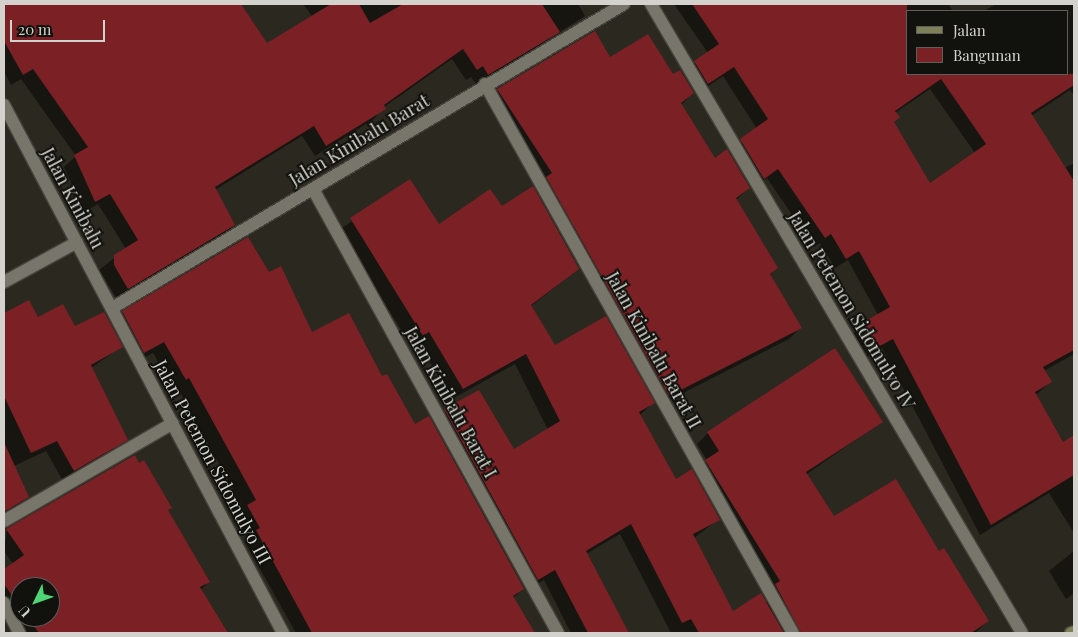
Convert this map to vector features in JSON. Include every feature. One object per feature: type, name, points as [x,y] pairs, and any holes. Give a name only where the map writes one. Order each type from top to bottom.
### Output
[{"type":"street","name":"Jalan Kinibalu Barat","points":[[112,308],[485,84],[624,4]]},
{"type":"street","name":"Jalan Petemon Sidomulyo IV","points":[[651,4],[1022,633]]},
{"type":"street","name":"Jalan Kinibalu Barat II","points":[[485,84],[793,633]]},
{"type":"street","name":"Jalan Kinibalu","points":[[4,105],[112,308]]},
{"type":"street","name":"Jalan Kinibalu Barat I","points":[[313,189],[558,633]]},
{"type":"street","points":[[4,282],[77,242]]},
{"type":"street","name":"Jalan Petemon Sidomulyo III","points":[[112,308],[283,633]]},
{"type":"street","points":[[4,520],[173,423]]},
{"type":"street","points":[[4,603],[19,633]]},
{"type":"building","points":[[4,4],[241,4],[267,43],[331,4],[359,4],[370,23],[403,4],[542,4],[560,32],[488,75],[483,66],[477,70],[463,49],[384,105],[386,109],[326,146],[314,126],[215,187],[235,225],[128,289],[114,265],[114,255],[138,240],[110,194],[95,202],[74,155],[88,147],[33,69],[23,75],[4,41]]},
{"type":"building","points":[[692,4],[907,4],[906,75],[1074,74],[1074,85],[1031,113],[1074,181],[1074,350],[1043,367],[1052,382],[1035,392],[1063,442],[1074,435],[1074,475],[991,525],[893,339],[874,349],[860,324],[890,307],[859,251],[846,259],[831,234],[825,238],[778,169],[764,179],[740,139],[768,119],[734,67],[708,84],[694,61],[719,44]],"holes":[[[941,79],[986,144],[930,183],[894,122],[900,117],[895,111]]]},
{"type":"building","points":[[595,31],[610,57],[648,34],[673,74],[680,70],[694,93],[681,103],[715,158],[727,149],[750,188],[736,198],[778,268],[770,274],[802,328],[669,396],[546,177],[552,173],[497,89]]},
{"type":"building","points":[[410,179],[439,224],[490,189],[502,206],[533,186],[579,269],[531,305],[555,345],[606,316],[655,403],[639,412],[676,479],[692,469],[720,520],[693,534],[733,611],[761,593],[784,633],[699,633],[691,619],[682,623],[631,524],[586,551],[629,633],[588,633],[555,570],[538,580],[444,409],[479,390],[514,449],[560,421],[526,354],[463,389],[429,332],[423,336],[350,218]]},
{"type":"building","points":[[248,237],[269,272],[281,266],[312,332],[349,313],[382,376],[387,374],[415,424],[429,416],[524,589],[513,596],[535,633],[312,633],[256,530],[260,528],[247,505],[256,500],[189,378],[186,380],[164,342],[144,353],[122,311]]},
{"type":"building","points":[[29,300],[38,317],[63,304],[75,326],[104,312],[123,347],[91,365],[128,440],[74,471],[57,441],[31,453],[4,396],[4,313]]},
{"type":"building","points":[[835,348],[883,422],[806,472],[834,516],[896,479],[939,551],[944,548],[989,621],[971,633],[801,633],[775,584],[780,581],[705,460],[719,451],[707,432]]},
{"type":"building","points":[[4,442],[29,497],[4,512]]},
{"type":"building","points":[[135,455],[139,463],[144,460],[172,508],[168,510],[210,582],[200,587],[228,633],[39,633],[34,627],[60,627],[60,577],[10,577],[10,593],[4,584],[4,569],[24,555],[6,529]]}]
